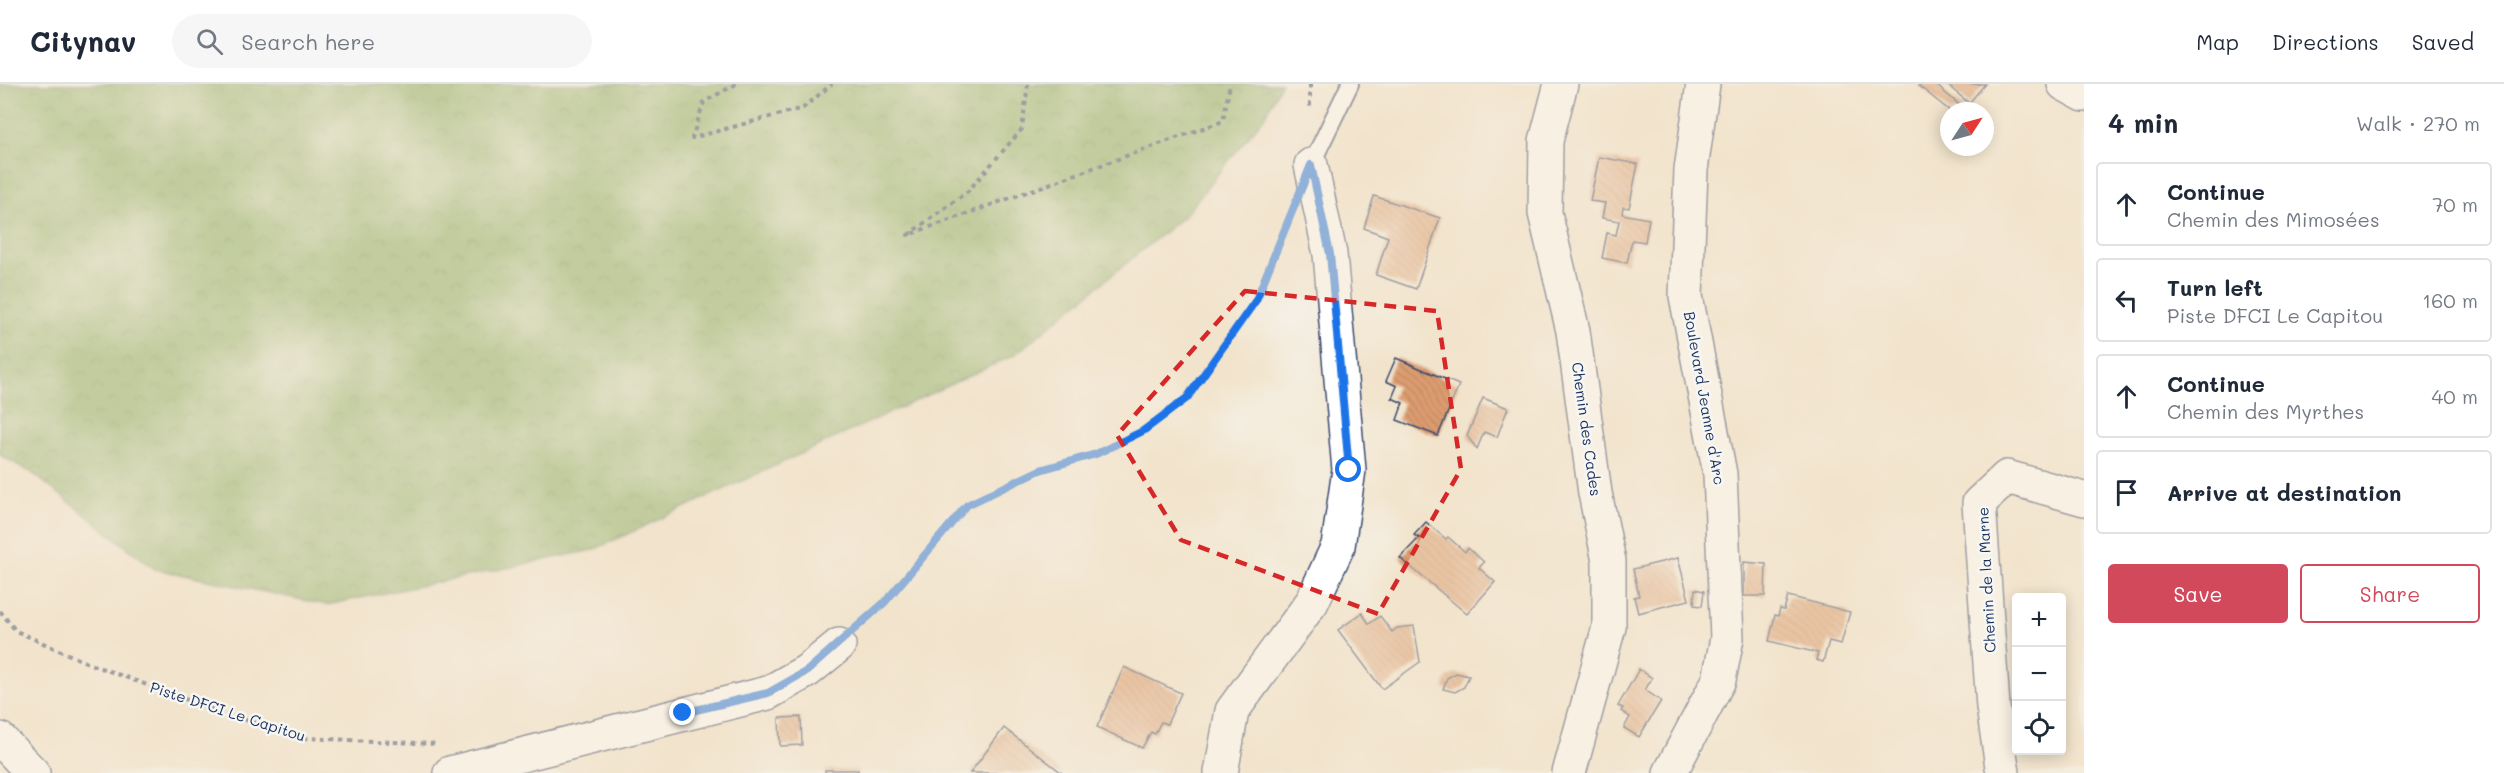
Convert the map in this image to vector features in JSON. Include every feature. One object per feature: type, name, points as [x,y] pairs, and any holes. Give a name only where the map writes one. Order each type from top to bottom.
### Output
[{"type":"street","name":"Chemin des Cades","points":[[1561,84],[1546,141],[1545,213],[1573,331],[1594,493],[1610,561],[1609,627],[1569,773]]},
{"type":"street","name":"Boulevard Jeanne d'Arc","points":[[1670,773],[1719,680],[1727,638],[1720,474],[1686,296],[1691,170],[1703,84]]},
{"type":"street","points":[[2064,84],[2084,95]]},
{"type":"street","points":[[1221,773],[1232,711],[1312,602],[1338,546],[1349,470],[1330,254],[1311,165]]},
{"type":"street","name":"Chemin de la Marne","points":[[2003,773],[1993,707],[1979,503],[2007,477],[2084,499]]},
{"type":"street","points":[[449,759],[768,693],[807,671],[839,645]]},
{"type":"street","points":[[0,739],[33,773]]},
{"type":"lane","points":[[1311,165],[1350,84]]},
{"type":"path","points":[[736,84],[704,102],[692,138],[803,108],[832,84]]},
{"type":"path","points":[[1028,84],[1022,129],[968,191],[908,235],[1223,121],[1230,84]]},
{"type":"path","points":[[839,645],[885,602],[967,505],[1040,470],[1096,454],[1143,431],[1187,398],[1256,300],[1292,213]]},
{"type":"path","name":"Piste DFCI Le Capitou","points":[[0,611],[16,631],[90,664],[220,712],[305,738],[427,742],[449,759]]},
{"type":"highlighted area","points":[[1245,291],[1437,311],[1461,469],[1378,614],[1181,540],[1117,435]]},
{"type":"green space","points":[[0,84],[1281,84],[1265,116],[1184,216],[1014,355],[593,550],[327,605],[155,569],[32,473],[0,455]]},
{"type":"building","points":[[1935,84],[1956,102],[1940,103],[1919,86]]},
{"type":"building","points":[[1946,84],[1985,84],[1968,102]]},
{"type":"building","points":[[1599,157],[1638,164],[1629,208],[1623,207],[1622,214],[1649,219],[1645,242],[1632,240],[1627,263],[1602,258],[1607,233],[1616,235],[1619,221],[1602,218],[1605,203],[1590,201]]},
{"type":"building","points":[[1374,196],[1440,218],[1416,289],[1376,275],[1388,237],[1364,228]]},
{"type":"building","points":[[1396,358],[1459,385],[1438,436],[1397,420],[1403,403],[1392,398],[1397,386],[1386,381]]},
{"type":"building","points":[[1483,398],[1508,408],[1497,437],[1484,432],[1477,449],[1467,436]]},
{"type":"building","points":[[1426,522],[1465,552],[1468,548],[1484,562],[1479,568],[1495,582],[1467,614],[1400,558],[1419,538],[1414,535]]},
{"type":"building","points":[[1678,558],[1689,600],[1638,613],[1634,597],[1639,596],[1633,569]]},
{"type":"building","points":[[1744,562],[1766,564],[1765,596],[1744,596]]},
{"type":"building","points":[[1695,589],[1704,591],[1702,606],[1694,605]]},
{"type":"building","points":[[1788,596],[1850,612],[1841,644],[1829,641],[1823,662],[1816,660],[1818,653],[1769,641],[1775,615],[1778,616],[1780,609],[1784,610]]},
{"type":"building","points":[[1362,613],[1369,624],[1380,616],[1392,632],[1397,628],[1414,626],[1420,662],[1382,689],[1338,630]]},
{"type":"building","points":[[1124,667],[1181,693],[1167,724],[1161,722],[1155,734],[1151,732],[1142,748],[1097,727]]},
{"type":"building","points":[[1639,669],[1652,678],[1645,690],[1661,701],[1639,737],[1624,728],[1630,717],[1621,711],[1623,708],[1618,706]]},
{"type":"building","points":[[1456,673],[1469,676],[1464,687],[1455,692],[1443,689],[1447,678]]},
{"type":"building","points":[[801,717],[802,745],[780,746],[779,718]]},
{"type":"building","points":[[1004,728],[1062,773],[970,773]]},
{"type":"building","points":[[825,770],[858,770],[858,773],[825,773]]},
{"type":"route","points":[[683,713],[768,693],[807,671],[885,602],[967,505],[1040,470],[1096,454],[1143,431],[1187,398],[1256,300],[1311,165],[1330,254],[1349,470]]}]
